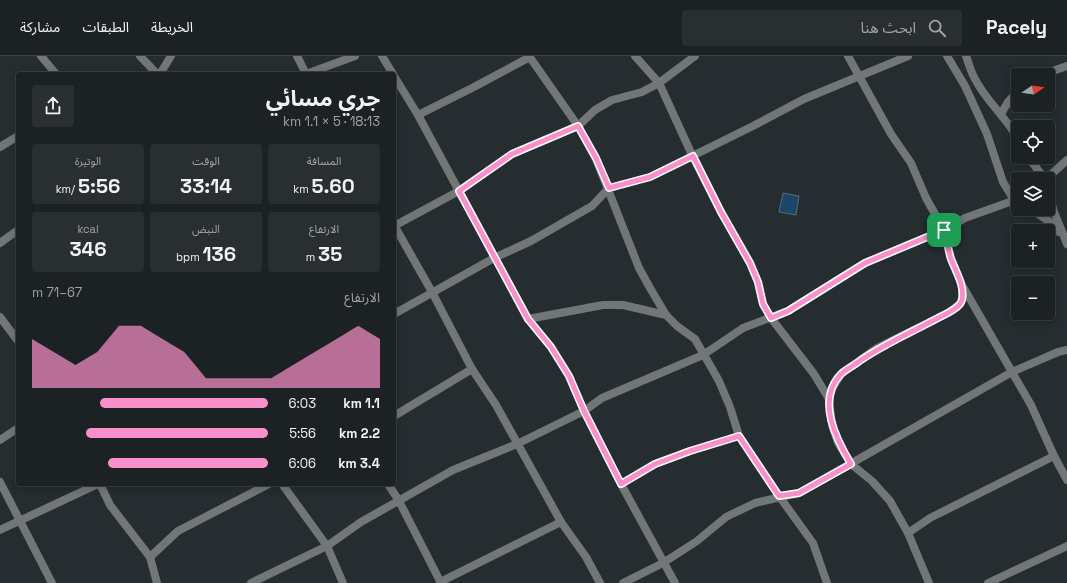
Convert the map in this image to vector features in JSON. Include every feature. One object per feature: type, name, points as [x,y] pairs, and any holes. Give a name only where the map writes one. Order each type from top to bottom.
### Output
[{"type":"street","points":[[140,56],[156,72]]},
{"type":"street","points":[[159,72],[171,56]]},
{"type":"street","points":[[297,56],[305,72]]},
{"type":"street","points":[[311,72],[355,56]]},
{"type":"street","points":[[382,56],[392,72]]},
{"type":"street","points":[[418,114],[474,88],[530,56],[578,126],[596,158],[609,188],[638,268],[666,315],[676,326],[695,339],[719,381],[730,407],[739,436],[779,496],[813,543],[825,582]]},
{"type":"street","points":[[635,56],[659,83],[721,212],[750,263],[758,282],[763,304],[771,318],[814,374],[829,399]]},
{"type":"street","points":[[396,225],[459,191],[512,154],[578,126],[595,110],[612,100],[642,92],[659,83],[695,56]]},
{"type":"street","points":[[848,56],[891,134],[911,163],[926,198],[944,230],[951,258],[962,285],[1031,405],[1054,456],[1067,480]]},
{"type":"street","points":[[396,313],[494,258],[531,241],[592,206],[609,188],[650,177],[804,99],[908,56]]},
{"type":"street","points":[[947,56],[965,86],[987,134],[1003,182],[1011,192]]},
{"type":"street","points":[[966,56],[975,80],[1011,126]]},
{"type":"street","points":[[44,57],[55,72]]},
{"type":"street","points":[[1055,70],[1067,66]]},
{"type":"street","points":[[396,78],[418,114],[528,319],[551,347],[569,376],[584,411],[621,484],[675,583]]},
{"type":"street","points":[[1001,114],[1011,98]]},
{"type":"street","points":[[0,147],[16,137]]},
{"type":"street","points":[[1053,172],[1067,160]]},
{"type":"street","points":[[1033,164],[1040,172]]},
{"type":"street","points":[[251,583],[327,546],[361,522],[453,470],[517,444],[584,411],[602,398],[703,355],[742,328],[788,311],[865,263],[944,230],[965,218],[1011,202]]},
{"type":"street","points":[[1055,215],[1065,241]]},
{"type":"street","points":[[1040,216],[1054,226],[1065,241]]},
{"type":"street","points":[[396,229],[432,292],[472,369],[496,405],[561,522],[586,558],[600,583]]},
{"type":"street","points":[[0,243],[16,231]]},
{"type":"street","points":[[929,583],[908,533],[890,501],[872,481],[851,464],[838,443],[832,425],[829,399],[832,389],[841,374],[877,348],[943,316],[960,304],[962,298],[962,285]]},
{"type":"street","points":[[528,319],[603,305],[623,305],[666,315]]},
{"type":"street","points":[[0,317],[16,336]]},
{"type":"street","points":[[623,583],[663,563],[697,541],[726,517],[755,503],[779,496],[799,493],[1012,372],[1058,352],[1067,350]]},
{"type":"street","points":[[396,415],[472,369]]},
{"type":"street","points":[[0,440],[16,429]]},
{"type":"street","points":[[621,484],[655,464],[690,451],[739,436]]},
{"type":"street","points":[[908,533],[930,518],[1054,456]]},
{"type":"street","points":[[0,482],[52,583]]},
{"type":"street","points":[[0,530],[95,486]]},
{"type":"street","points":[[100,486],[110,505],[150,558],[158,583]]},
{"type":"street","points":[[150,558],[178,531],[265,486]]},
{"type":"street","points":[[283,486],[327,546],[343,583]]},
{"type":"street","points":[[389,486],[399,501],[441,582],[561,522]]},
{"type":"street","points":[[988,583],[1067,546]]},
{"type":"building","points":[[783,193],[799,196],[796,215],[779,212]]},
{"type":"route","points":[[578,126],[596,158],[609,188],[650,177],[693,156],[721,212],[750,263],[758,282],[763,304],[771,318],[788,311],[865,263],[944,230],[951,258],[962,285],[962,298],[960,304],[948,313],[933,321],[877,348],[841,374],[832,389],[829,399],[832,425],[838,443],[851,464],[799,493],[779,496],[739,436],[690,451],[655,464],[621,484],[584,411],[569,376],[551,347],[528,319],[459,191],[512,154],[578,126]]}]
